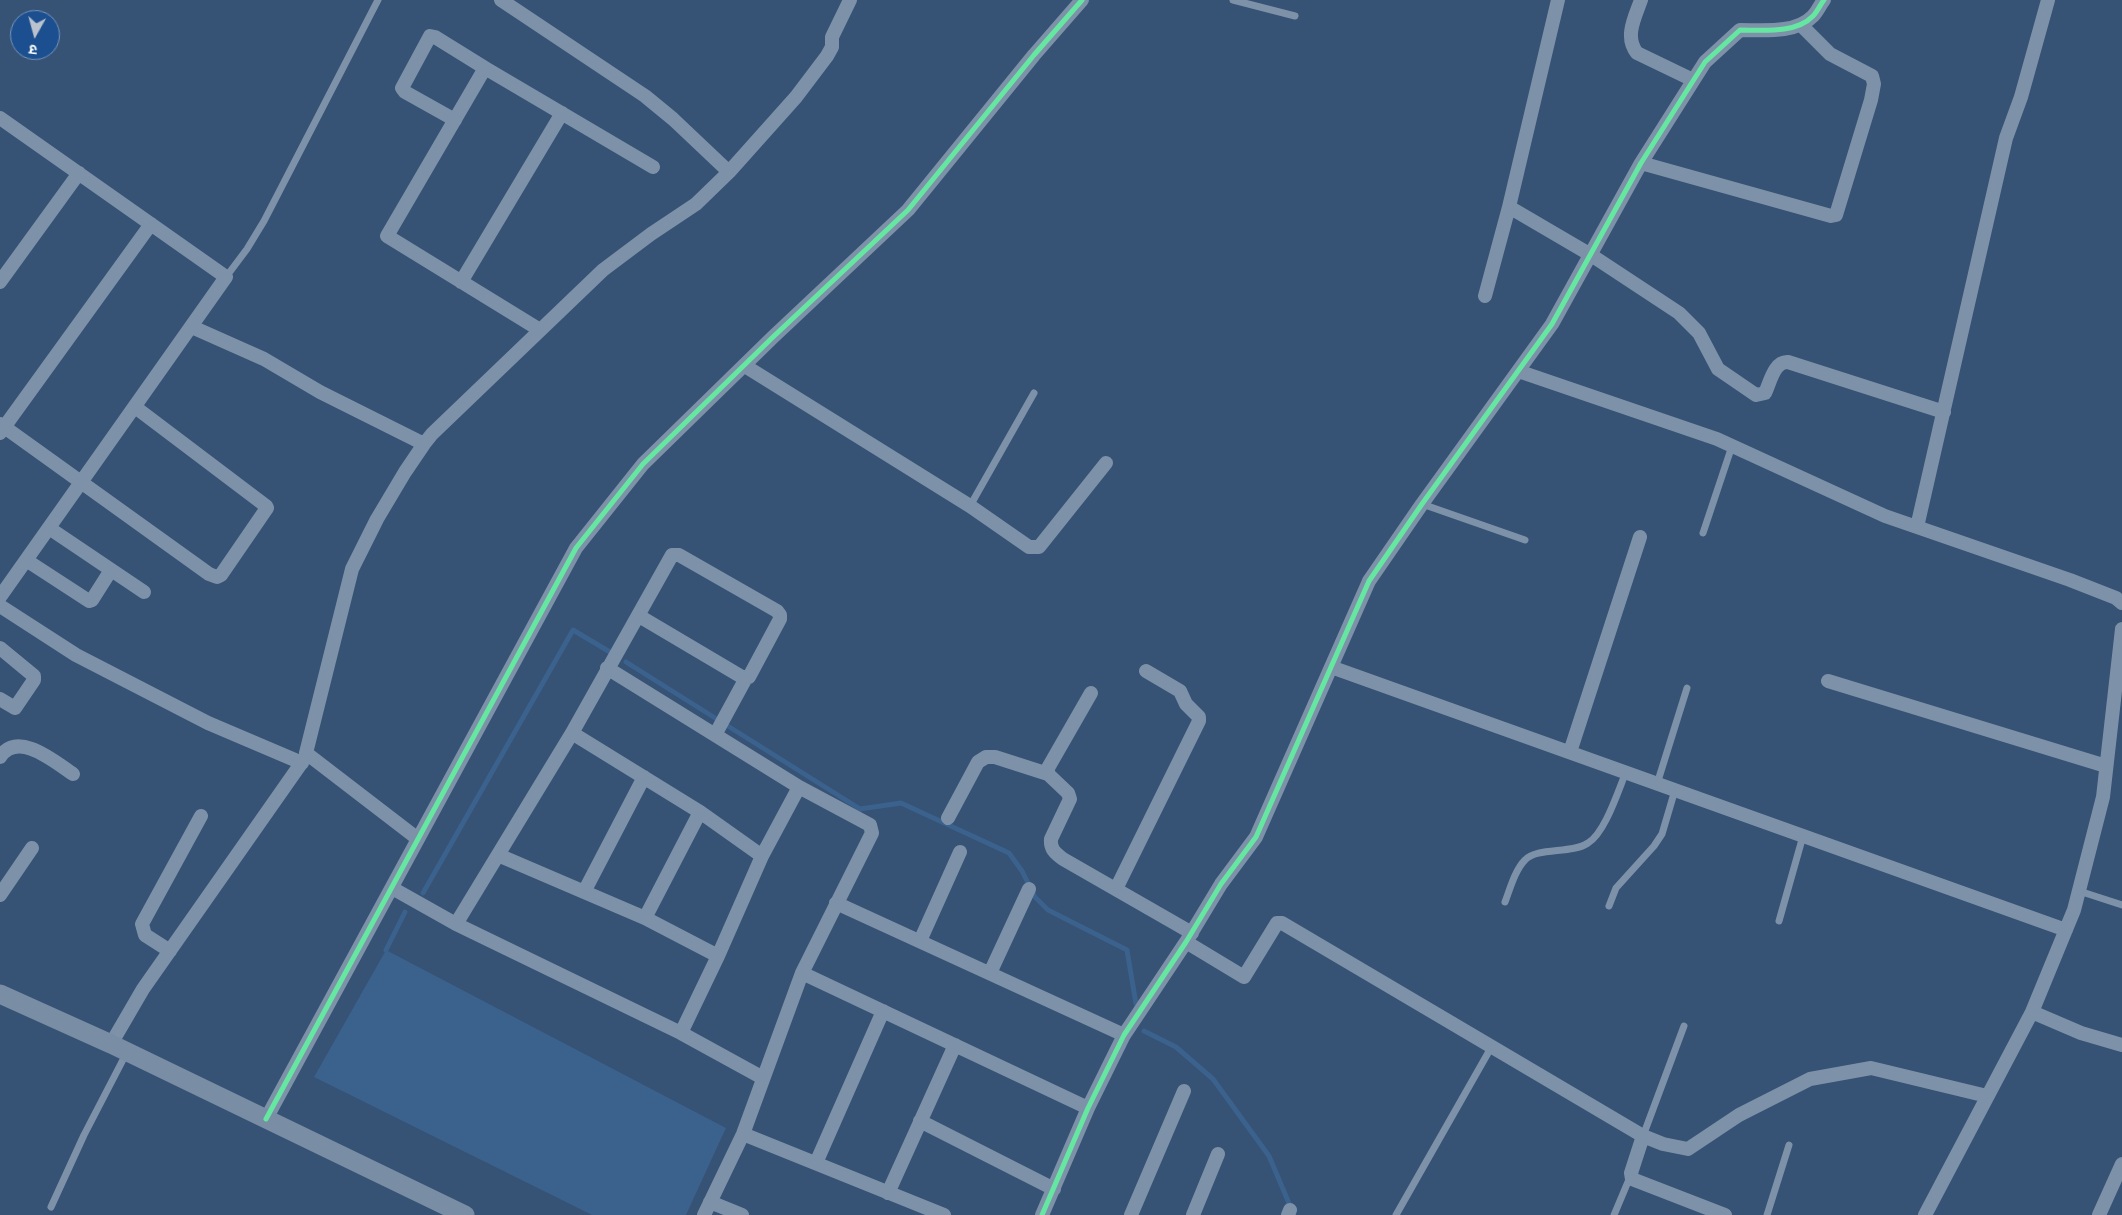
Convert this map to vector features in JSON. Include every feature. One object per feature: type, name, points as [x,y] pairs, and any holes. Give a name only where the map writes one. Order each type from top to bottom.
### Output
[{"type":"main road","points":[[0,994],[119,1048],[464,1215]]},
{"type":"street","points":[[501,0],[645,96],[672,118],[729,172]]},
{"type":"street","points":[[119,1048],[143,989],[305,759],[307,743],[352,569],[377,519],[424,444],[603,270],[651,234],[696,204],[729,172],[796,97],[827,56],[832,47],[832,37],[850,0]]},
{"type":"street","points":[[266,1119],[576,548],[643,464],[908,210],[1028,62],[1082,0]]},
{"type":"street","points":[[1485,296],[1509,207],[1558,0]]},
{"type":"street","points":[[1641,0],[1632,26],[1630,38],[1632,47],[1637,53],[1693,80]]},
{"type":"street","points":[[1042,1215],[1088,1108],[1124,1035],[1189,937],[1221,884],[1256,837],[1369,581],[1552,324],[1641,163],[1705,62],[1740,30],[1779,30],[1801,25],[1812,17],[1824,0]]},
{"type":"street","points":[[1917,527],[2006,138],[2021,97],[2048,0]]},
{"type":"street","points":[[1641,163],[1831,216],[1836,215],[1871,100],[1874,84],[1872,76],[1830,54],[1801,25]]},
{"type":"street","points":[[455,120],[405,92],[402,88],[430,36],[434,36],[653,167]]},
{"type":"street","points":[[485,68],[387,236],[540,330]]},
{"type":"street","points":[[461,282],[562,113]]},
{"type":"street","points":[[0,597],[226,277],[79,173],[3,125]]},
{"type":"street","points":[[0,282],[79,173]]},
{"type":"street","points":[[1509,207],[1591,255],[1679,312],[1699,333],[1718,369],[1756,394],[1765,393],[1777,367],[1784,362],[1788,362],[1944,412]]},
{"type":"street","points":[[134,408],[266,506],[221,574],[217,577],[210,574],[82,481],[2,428],[151,224]]},
{"type":"street","points":[[192,327],[264,359],[320,392],[424,444]]},
{"type":"street","points":[[745,366],[970,506],[1029,547],[1039,547],[1106,463]]},
{"type":"street","points":[[1518,371],[1717,439],[1885,516],[2070,580],[2116,598],[2122,603]]},
{"type":"street","points":[[49,528],[144,592]]},
{"type":"street","points":[[1570,752],[1640,537]]},
{"type":"street","points":[[456,924],[572,733],[672,555],[679,555],[780,614],[780,619],[749,677],[746,678],[720,726]]},
{"type":"street","points":[[26,560],[89,601],[92,600],[111,570]]},
{"type":"street","points":[[0,606],[76,655],[208,722],[305,759],[418,839]]},
{"type":"street","points":[[639,616],[742,678],[746,678]]},
{"type":"street","points":[[1925,1215],[2032,1012],[2066,930],[2079,891],[2103,797],[2122,629]]},
{"type":"street","points":[[0,648],[34,676],[34,680],[16,708],[0,699]]},
{"type":"street","points":[[1331,667],[2066,930]]},
{"type":"street","points":[[607,668],[720,726],[799,787],[870,825],[872,829],[872,833],[802,973],[743,1134],[704,1215]]},
{"type":"street","points":[[1116,889],[1200,721],[1199,717],[1186,704],[1180,691],[1146,671]]},
{"type":"street","points":[[1828,681],[2107,760],[2122,756]]},
{"type":"street","points":[[1048,774],[1048,768],[1091,692]]},
{"type":"street","points":[[572,733],[700,812],[762,856]]},
{"type":"street","points":[[0,757],[5,750],[14,747],[28,747],[74,774]]},
{"type":"street","points":[[948,818],[978,762],[986,757],[995,757],[1048,774],[1068,793],[1070,799],[1051,839],[1050,846],[1054,852],[1116,889],[1189,937],[1244,977],[1277,923],[1282,922],[1643,1136],[1663,1144],[1688,1149],[1739,1115],[1810,1079],[1871,1068],[1987,1096]]},
{"type":"street","points":[[584,892],[644,778]]},
{"type":"street","points":[[681,1033],[718,956],[762,856],[799,787]]},
{"type":"street","points":[[645,918],[700,812]]},
{"type":"street","points":[[170,951],[145,934],[142,924],[201,816]]},
{"type":"street","points":[[0,895],[32,848]]},
{"type":"street","points":[[920,941],[960,852]]},
{"type":"street","points":[[498,855],[645,918],[718,956]]},
{"type":"street","points":[[392,888],[456,924],[681,1033],[764,1078]]},
{"type":"street","points":[[990,973],[1029,889]]},
{"type":"street","points":[[836,903],[1124,1035]]},
{"type":"street","points":[[802,973],[1088,1108]]},
{"type":"street","points":[[816,1163],[883,1011]]},
{"type":"street","points":[[2032,1012],[2081,1033],[2122,1045]]},
{"type":"street","points":[[888,1192],[955,1045]]},
{"type":"street","points":[[1131,1215],[1184,1090]]},
{"type":"street","points":[[920,1121],[1054,1188]]},
{"type":"street","points":[[743,1134],[944,1215]]},
{"type":"street","points":[[1643,1136],[1630,1177],[1725,1215]]},
{"type":"street","points":[[1193,1215],[1218,1154]]},
{"type":"street","points":[[2099,1215],[2122,1164]]},
{"type":"street","points":[[710,1202],[742,1215]]},
{"type":"lane","points":[[226,277],[247,249],[264,221],[378,0]]},
{"type":"lane","points":[[1233,0],[1295,16]]},
{"type":"lane","points":[[970,506],[1034,394]]},
{"type":"lane","points":[[1704,533],[1732,446]]},
{"type":"lane","points":[[1422,504],[1525,540]]},
{"type":"lane","points":[[1657,784],[1687,688]]},
{"type":"lane","points":[[1505,902],[1525,860],[1531,855],[1562,851],[1587,844],[1598,835],[1626,772]]},
{"type":"lane","points":[[1609,906],[1616,888],[1654,846],[1662,834],[1675,790]]},
{"type":"lane","points":[[1779,921],[1804,836]]},
{"type":"lane","points":[[2079,891],[2122,905]]},
{"type":"lane","points":[[1643,1136],[1684,1026]]},
{"type":"lane","points":[[1396,1215],[1492,1046]]},
{"type":"lane","points":[[51,1207],[84,1134],[119,1048]]},
{"type":"lane","points":[[1767,1215],[1789,1145]]},
{"type":"lane","points":[[1614,1215],[1630,1177]]},
{"type":"water","points":[[386,950],[726,1128],[686,1215],[592,1215],[314,1077]]},
{"type":"waterway","points":[[423,893],[573,630],[610,652]]},
{"type":"waterway","points":[[626,662],[860,809],[901,803],[1009,853],[1022,871],[1035,897],[1048,910],[1127,950],[1136,1004]]},
{"type":"waterway","points":[[386,950],[405,912]]},
{"type":"waterway","points":[[1144,1031],[1176,1047],[1213,1079],[1269,1156],[1291,1208]]},
{"type":"cycle path","points":[[266,1119],[576,548],[643,464],[773,337],[908,210],[1034,55],[1082,0]]},
{"type":"cycle path","points":[[1042,1215],[1088,1108],[1124,1035],[1186,942],[1221,884],[1256,837],[1369,581],[1552,324],[1641,163],[1705,62],[1740,30],[1778,30],[1798,26],[1813,16],[1824,0]]}]
